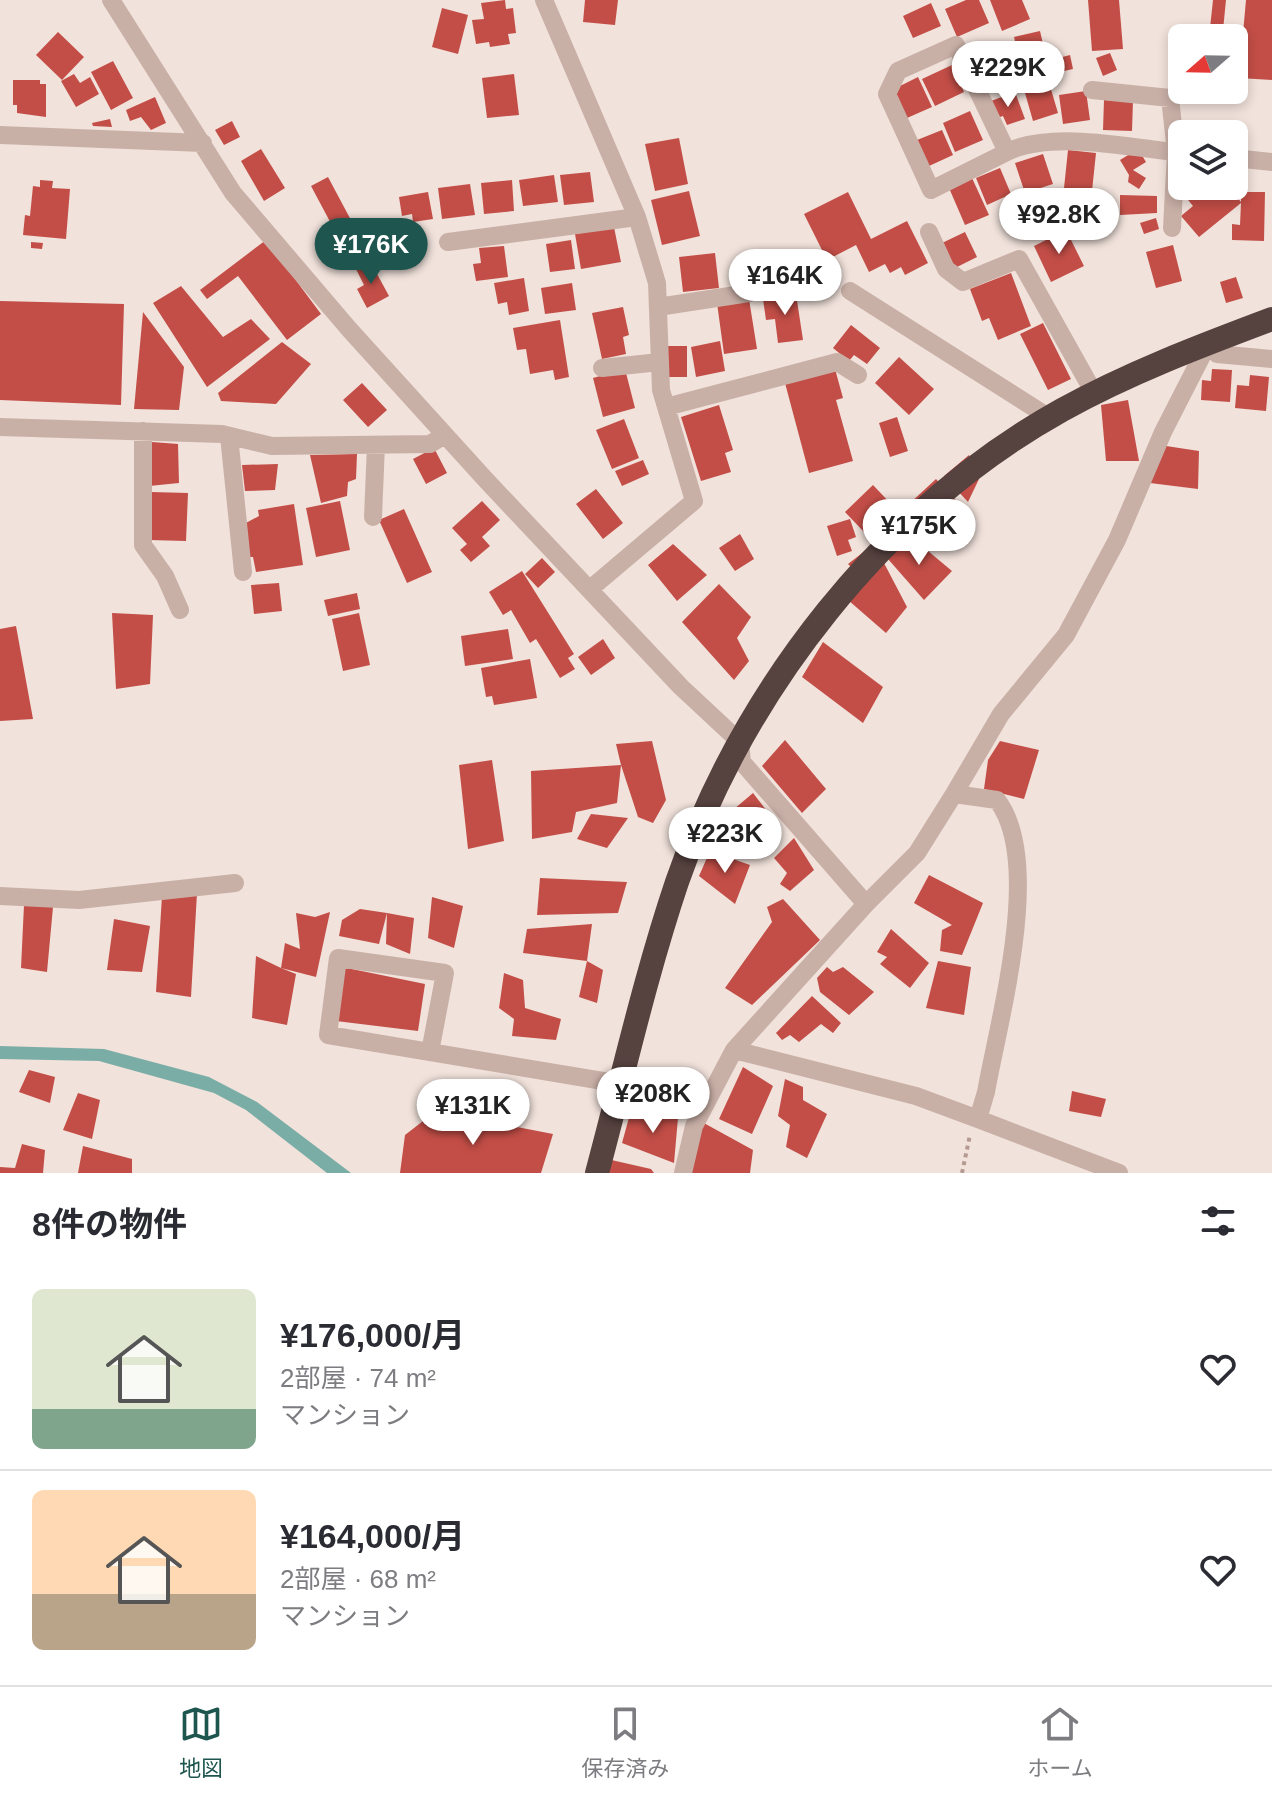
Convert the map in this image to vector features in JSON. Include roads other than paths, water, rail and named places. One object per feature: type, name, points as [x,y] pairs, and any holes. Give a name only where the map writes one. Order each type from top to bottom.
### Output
[{"type":"highway","points":[[597,1173],[678,882],[708,806],[740,742],[799,649],[861,572],[916,515],[986,460],[1050,418],[1135,372],[1272,319]]},
{"type":"street","points":[[111,0],[233,193],[445,435],[681,687],[740,742],[742,762],[866,904]]},
{"type":"street","points":[[544,0],[637,217],[657,283],[661,390],[694,501],[590,589]]},
{"type":"street","points":[[1007,152],[956,45],[898,71],[887,94],[931,190],[1019,147],[1077,142],[1168,151]]},
{"type":"street","points":[[1092,90],[1170,98],[1174,120]]},
{"type":"street","points":[[0,135],[203,143]]},
{"type":"street","points":[[1248,159],[1272,162]]},
{"type":"street","points":[[1172,228],[1175,200]]},
{"type":"street","points":[[448,242],[637,217]]},
{"type":"street","points":[[929,232],[946,269],[963,282],[1019,259],[1094,393]]},
{"type":"street","points":[[850,291],[1050,418]]},
{"type":"street","points":[[658,307],[749,293]]},
{"type":"street","points":[[683,1173],[694,1126],[734,1050],[866,904],[917,853],[1001,714],[1066,635],[1117,540],[1163,432],[1208,344],[1217,354],[1272,359]]},
{"type":"street","points":[[602,368],[660,362]]},
{"type":"street","points":[[666,407],[837,362],[858,375]]},
{"type":"street","points":[[0,427],[229,436],[272,446],[430,444],[445,435]]},
{"type":"street","points":[[143,431],[143,545],[165,576],[180,610]]},
{"type":"street","points":[[229,436],[243,572]]},
{"type":"street","points":[[373,517],[376,445]]},
{"type":"street","points":[[954,794],[997,800],[1009,816],[1018,859],[1017,915],[986,1092],[978,1119]]},
{"type":"street","points":[[0,896],[79,900],[235,883]]},
{"type":"street","points":[[430,1052],[445,973],[338,958],[328,1035],[621,1084]]},
{"type":"street","points":[[734,1050],[916,1096],[1119,1173]]},
{"type":"water","points":[[0,1046],[104,1049],[209,1077],[257,1102],[351,1173],[327,1173],[246,1110],[214,1093],[99,1061],[0,1059]]}]
